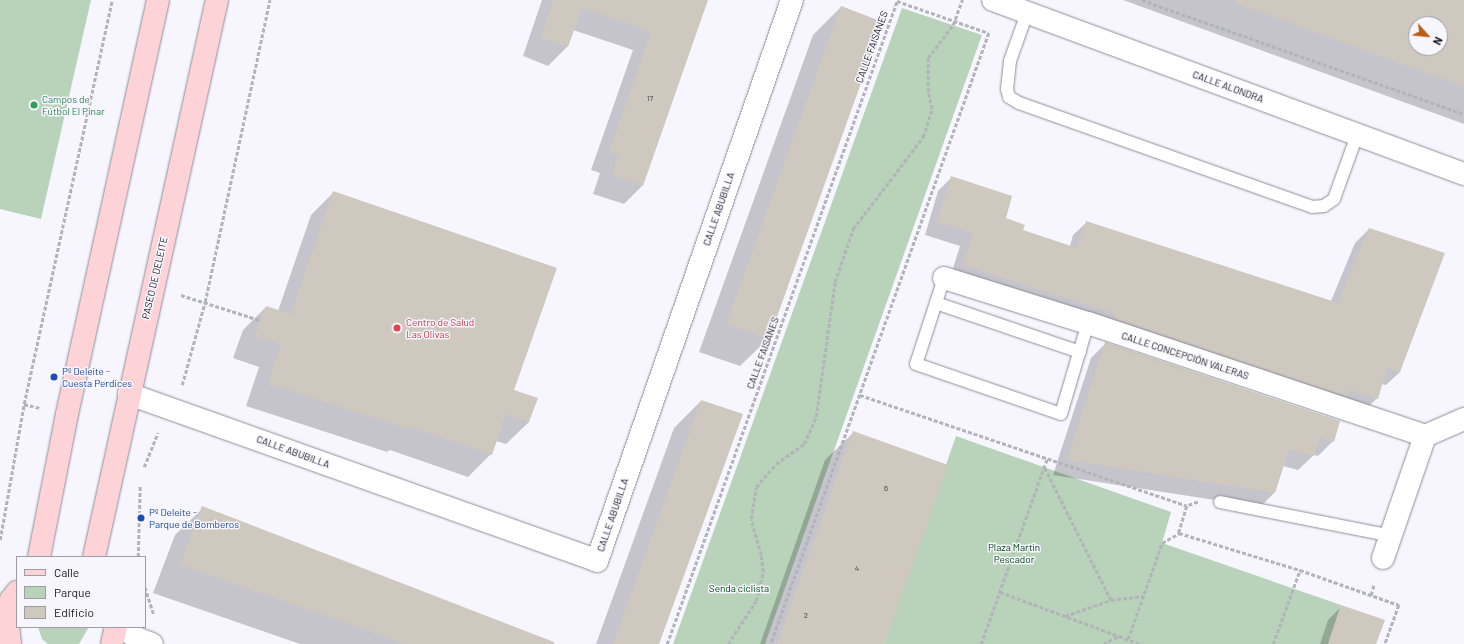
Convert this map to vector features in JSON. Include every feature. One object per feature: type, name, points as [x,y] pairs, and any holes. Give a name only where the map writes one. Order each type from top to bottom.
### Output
[{"type":"main road","points":[[39,556],[67,414],[158,0]]},
{"type":"main road","name":"PASEO DE DELEITE","points":[[94,556],[217,0]]},
{"type":"main road","points":[[9,597],[7,629],[10,644]]},
{"type":"main road","points":[[112,644],[116,628]]},
{"type":"street","name":"CALLE ABUBILLA","points":[[129,394],[597,561],[792,0]]},
{"type":"street","name":"CALLE ALONDRA","points":[[992,0],[1464,174]]},
{"type":"street","name":"CALLE CONCEPCIÓN VALERAS","points":[[944,278],[1088,323],[1425,436]]},
{"type":"street","points":[[1384,558],[1425,436],[1464,419]]},
{"type":"street","points":[[124,628],[136,638],[152,644]]},
{"type":"lane","points":[[1027,13],[1010,61],[1008,89],[1009,97],[1019,104],[1312,207],[1324,206],[1334,199],[1357,135]]},
{"type":"lane","points":[[944,278],[916,364],[1061,414],[1088,323]]},
{"type":"lane","points":[[936,303],[1080,352]]},
{"type":"lane","points":[[1220,502],[1391,536]]},
{"type":"path","points":[[0,540],[24,404],[112,0]]},
{"type":"path","points":[[143,470],[157,434],[175,410],[205,302],[270,0]]},
{"type":"path","points":[[728,644],[756,601],[762,572],[761,555],[751,519],[756,487],[776,464],[804,444],[816,417],[835,282],[853,229],[923,137],[932,109],[928,92],[928,58],[954,21],[962,0]]},
{"type":"path","points":[[1142,0],[1464,114]]},
{"type":"path","name":"CALLE FAISANES","points":[[667,644],[897,1],[989,33],[771,644]]},
{"type":"path","points":[[153,286],[260,320]]},
{"type":"path","points":[[860,396],[1187,506],[1203,500],[1220,502]]},
{"type":"path","points":[[24,404],[45,409]]},
{"type":"path","points":[[981,644],[1047,459]]},
{"type":"path","points":[[1044,467],[1111,600]]},
{"type":"path","points":[[1128,640],[1162,543],[1179,533],[1187,506]]},
{"type":"path","points":[[1179,533],[1300,570],[1399,605],[1385,644]]},
{"type":"path","points":[[1273,644],[1300,570]]},
{"type":"path","points":[[146,590],[153,613],[158,618]]},
{"type":"path","points":[[1000,592],[1140,644]]},
{"type":"path","points":[[1064,616],[1111,600],[1143,596]]},
{"type":"path","points":[[1103,644],[1119,636]]},
{"type":"green space","name":"Campos de Fútbol El Pinar","points":[[0,0],[91,0],[41,219],[0,209]]},
{"type":"green space","name":"Senda ciclista","points":[[902,8],[982,35],[765,644],[673,644]]},
{"type":"green space","name":"Plaza Martín Pescador","points":[[956,436],[1171,512],[1162,543],[1341,605],[1328,644],[884,644]]},
{"type":"green space","points":[[38,628],[88,628],[79,644],[48,644],[42,639]]},
{"type":"building","points":[[553,0],[708,0],[643,186],[612,175],[618,155],[609,152],[651,32],[582,8],[568,47],[541,38]]},
{"type":"building","points":[[1235,0],[1464,0],[1464,87],[1235,3]]},
{"type":"building","points":[[841,6],[883,22],[769,339],[726,324]]},
{"type":"building","points":[[951,176],[1012,196],[1006,218],[1025,225],[1023,230],[1077,248],[1086,221],[1338,303],[1369,228],[1445,253],[1400,372],[1387,368],[1378,399],[1350,390],[1348,397],[1113,318],[1115,314],[963,265],[973,233],[937,222]]},
{"type":"building","name":"Centro de Salud Las Olivas","points":[[333,191],[557,268],[514,390],[538,398],[529,422],[506,414],[492,455],[412,427],[411,430],[268,384],[281,344],[255,336],[260,320],[266,306],[291,314]]},
{"type":"building","points":[[1105,342],[1340,421],[1334,442],[1320,437],[1314,456],[1289,449],[1275,493],[1067,460]]},
{"type":"building","points":[[701,400],[743,414],[659,644],[613,644]]},
{"type":"building","points":[[853,431],[948,465],[920,545],[884,644],[777,644]]},
{"type":"building","points":[[202,506],[554,642],[554,644],[406,644],[180,565]]},
{"type":"building","points":[[1341,605],[1385,620],[1376,644],[1328,644]]},
{"type":"place","name":"Campos de Fútbol El Pinar","points":[[34,105]]},
{"type":"place","name":"Centro de Salud Las Olivas","points":[[397,328]]},
{"type":"place","name":"Pº Deleite - Cuesta Perdices","points":[[54,377]]},
{"type":"place","name":"Pº Deleite - Parque de Bomberos","points":[[141,518]]}]
